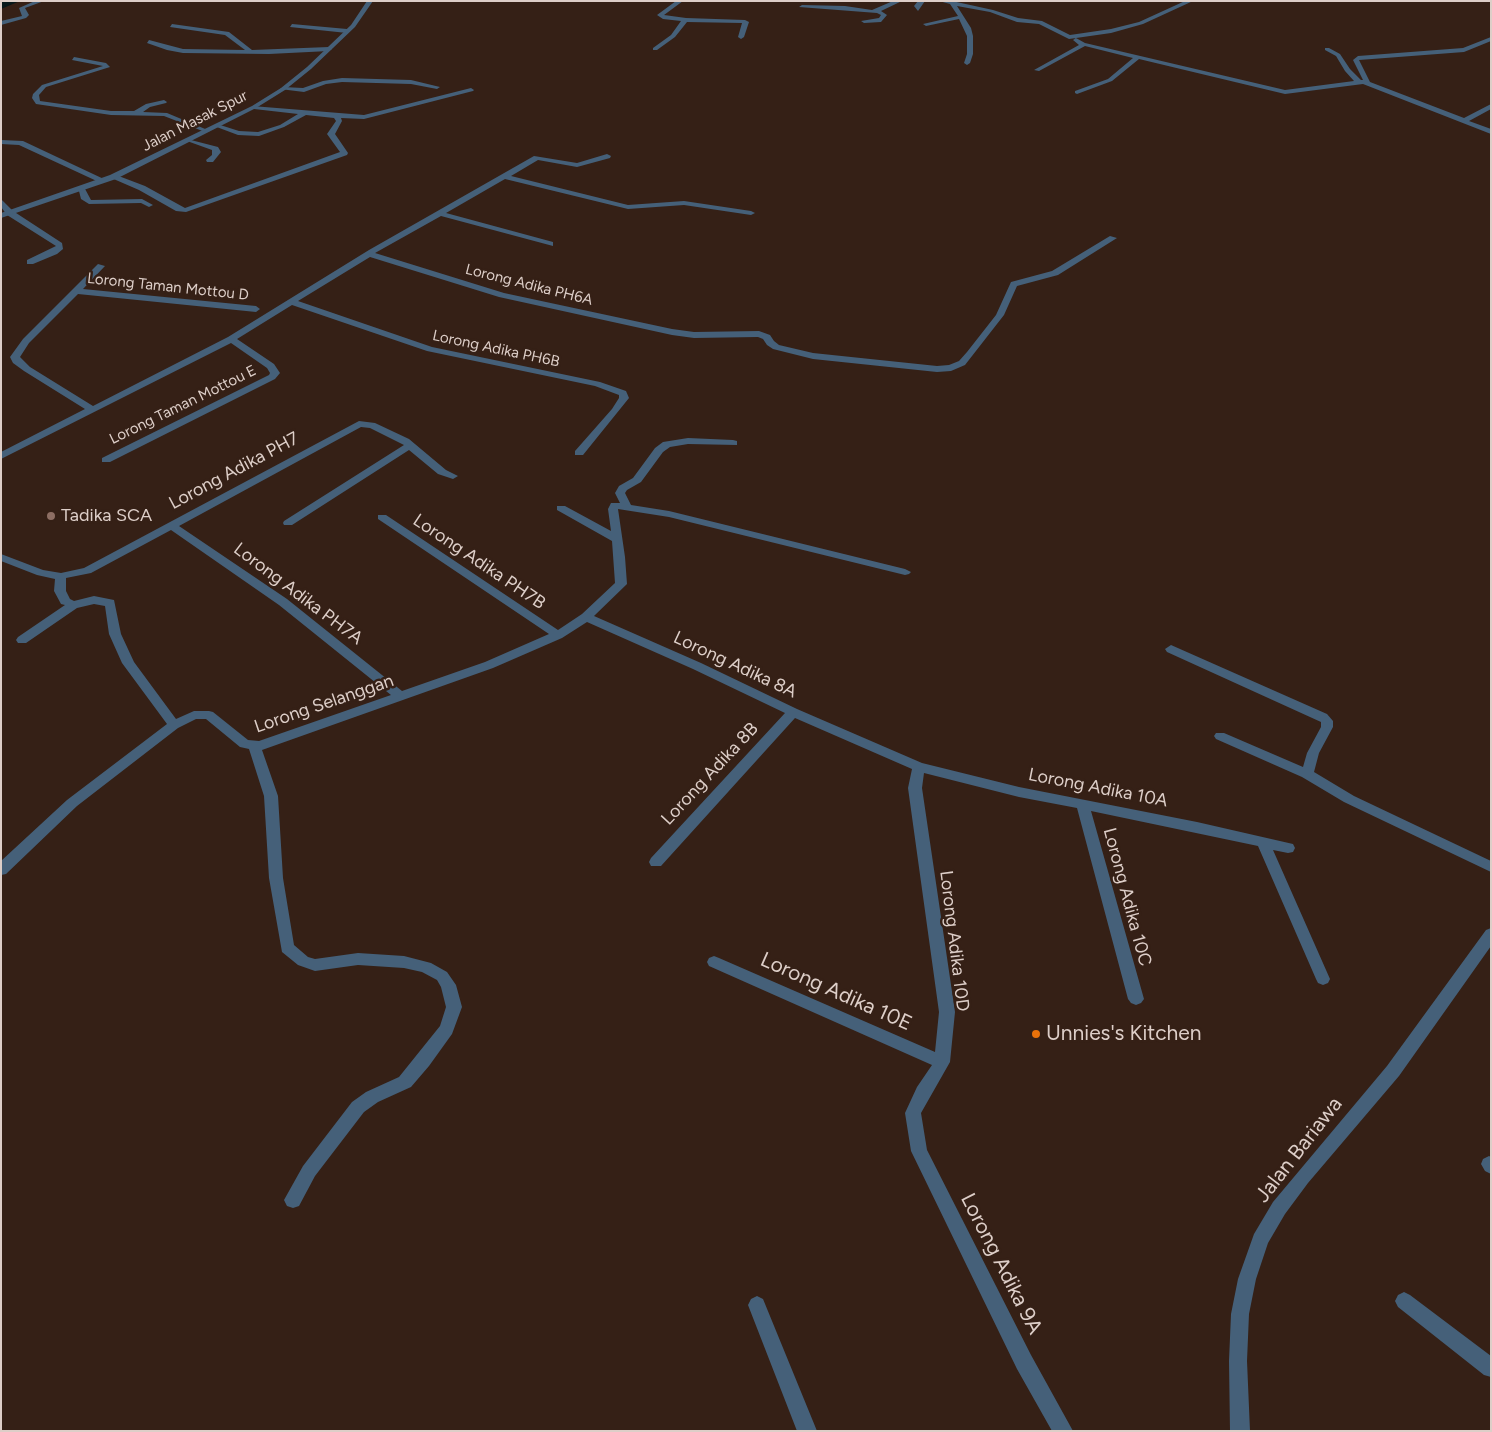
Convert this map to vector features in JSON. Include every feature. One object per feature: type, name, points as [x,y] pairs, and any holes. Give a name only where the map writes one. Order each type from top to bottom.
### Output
[{"type":"street","points":[[1,24],[24,17],[26,15],[21,9],[23,7],[41,1]]},
{"type":"street","name":"Jalan Masak Spur","points":[[5,214],[112,177],[254,107],[284,89],[328,49],[347,31],[370,1]]},
{"type":"street","points":[[680,1],[660,15],[686,20],[744,21],[746,22],[741,37]]},
{"type":"street","points":[[802,7],[878,11],[898,1]]},
{"type":"street","points":[[918,9],[922,1]]},
{"type":"street","points":[[942,1],[992,11],[1017,20],[1040,22],[1083,44],[1280,92],[1362,82],[1368,78],[1357,62],[1358,58],[1464,50],[1491,39]]},
{"type":"street","points":[[1069,37],[1111,31],[1141,23],[1190,1]]},
{"type":"street","points":[[953,4],[968,28],[971,42],[970,54],[966,63]]},
{"type":"street","points":[[864,21],[881,20],[884,15],[878,11]]},
{"type":"street","points":[[926,24],[961,17]]},
{"type":"street","points":[[655,49],[673,36],[678,26],[686,20]]},
{"type":"street","points":[[172,26],[221,31],[236,39],[250,51]]},
{"type":"street","points":[[292,26],[347,31]]},
{"type":"street","points":[[149,42],[174,50],[328,49]]},
{"type":"street","points":[[1037,70],[1083,44]]},
{"type":"street","points":[[1327,49],[1338,55],[1347,70],[1362,82],[1491,132]]},
{"type":"street","points":[[1077,92],[1116,77],[1137,58]]},
{"type":"street","points":[[74,59],[104,64],[107,68],[44,86],[36,94],[35,98],[38,103],[50,106],[134,114],[165,114],[207,131]]},
{"type":"street","points":[[284,89],[304,90],[325,82],[342,80],[411,82],[437,87]]},
{"type":"street","points":[[254,107],[336,116],[364,117],[471,90]]},
{"type":"street","points":[[134,114],[148,105],[164,102]]},
{"type":"street","points":[[1464,122],[1491,106]]},
{"type":"street","points":[[217,126],[238,133],[258,134],[282,126],[304,113]]},
{"type":"street","points":[[112,177],[142,188],[179,209],[190,209],[341,156],[344,152],[331,134],[339,121],[336,116]]},
{"type":"street","points":[[1473,125],[1491,123]]},
{"type":"street","points":[[189,140],[215,149],[215,156],[210,160]]},
{"type":"street","points":[[1,142],[20,142],[104,180]]},
{"type":"street","points":[[1,148],[41,150]]},
{"type":"street","points":[[1,456],[230,339],[369,254],[537,158],[576,165],[607,156]]},
{"type":"street","points":[[505,177],[601,202],[628,207],[684,203],[751,213]]},
{"type":"street","points":[[81,188],[85,199],[90,202],[142,201],[149,205]]},
{"type":"street","points":[[1,202],[5,214],[60,247],[46,256],[30,262]]},
{"type":"street","points":[[442,214],[550,244]]},
{"type":"street","name":"Lorong Adika PH6A","points":[[369,254],[502,295],[684,334],[759,334],[766,337],[776,347],[813,356],[937,369],[951,368],[962,363],[988,332],[1006,305],[1014,284],[1054,273],[1113,238]]},
{"type":"street","points":[[93,410],[27,369],[16,361],[15,357],[26,341],[101,266]]},
{"type":"street","name":"Lorong Taman Mottou D","points":[[76,291],[256,309]]},
{"type":"street","name":"Lorong Adika PH6B","points":[[291,302],[430,349],[597,384],[623,392],[624,398],[615,411],[578,454]]},
{"type":"street","name":"Lorong Taman Mottou E","points":[[106,460],[272,377],[275,373],[271,366],[230,339]]},
{"type":"street","name":"Lorong Adika PH7","points":[[1,557],[41,573],[61,576],[87,571],[354,426],[372,425],[410,444]]},
{"type":"street","points":[[733,443],[688,441],[667,444],[659,450],[636,480],[623,488],[620,493],[626,505],[905,572]]},
{"type":"street","points":[[288,523],[410,444],[442,472],[452,476]]},
{"type":"street","name":"Lorong Selanggan","points":[[1,870],[72,803],[174,725],[194,714],[209,715],[245,744],[254,747],[488,665],[558,635],[586,617],[620,584],[622,578],[613,509],[615,505],[626,505]]},
{"type":"street","points":[[561,508],[617,539]]},
{"type":"street","name":"Lorong Adika PH7B","points":[[382,517],[558,635]]},
{"type":"street","name":"Lorong Adika PH7A","points":[[171,525],[222,558],[282,602],[400,696]]},
{"type":"street","points":[[61,576],[60,590],[65,601],[73,605]]},
{"type":"street","points":[[22,640],[73,605],[94,600],[110,603],[115,634],[128,664],[174,725]]},
{"type":"street","name":"Lorong Adika 8A","points":[[586,617],[902,760]]},
{"type":"street","points":[[1171,649],[1325,719],[1327,727],[1313,753],[1307,774]]},
{"type":"street","name":"Lorong Adika 8B","points":[[656,862],[793,712]]},
{"type":"street","points":[[1220,736],[1307,774],[1349,799],[1491,867]]},
{"type":"street","points":[[254,747],[270,796],[276,878],[287,948],[303,962],[316,965],[358,959],[404,962],[426,967],[442,976],[448,985],[454,1007],[448,1029],[423,1061],[405,1082],[372,1097],[358,1107],[309,1171],[293,1200]]},
{"type":"street","name":"Lorong Adika 10A","points":[[902,760],[919,767],[1083,805],[1288,848]]},
{"type":"street","name":"Lorong Adika 10D","points":[[913,1113],[923,1092],[942,1062],[947,1012],[915,788],[919,767]]},
{"type":"street","name":"Lorong Adika 10C","points":[[1083,805],[1136,999]]},
{"type":"street","points":[[1263,842],[1322,979]]},
{"type":"street","name":"Jalan Bariawa","points":[[1240,1431],[1238,1361],[1240,1314],[1247,1279],[1260,1240],[1279,1208],[1296,1185],[1393,1071],[1491,934]]},
{"type":"street","name":"Lorong Adika 10E","points":[[714,962],[942,1062]]},
{"type":"street","name":"Lorong Adika 9A","points":[[913,1113],[919,1152],[1024,1362],[1062,1431]]},
{"type":"street","points":[[1404,1301],[1491,1368]]},
{"type":"street","points":[[757,1306],[807,1431]]},
{"type":"waterway","points":[[1,5],[14,1]]},
{"type":"place","name":"Tadika SCA","points":[[51,516]]},
{"type":"place","name":"Unnies's Kitchen","points":[[1036,1034]]}]
